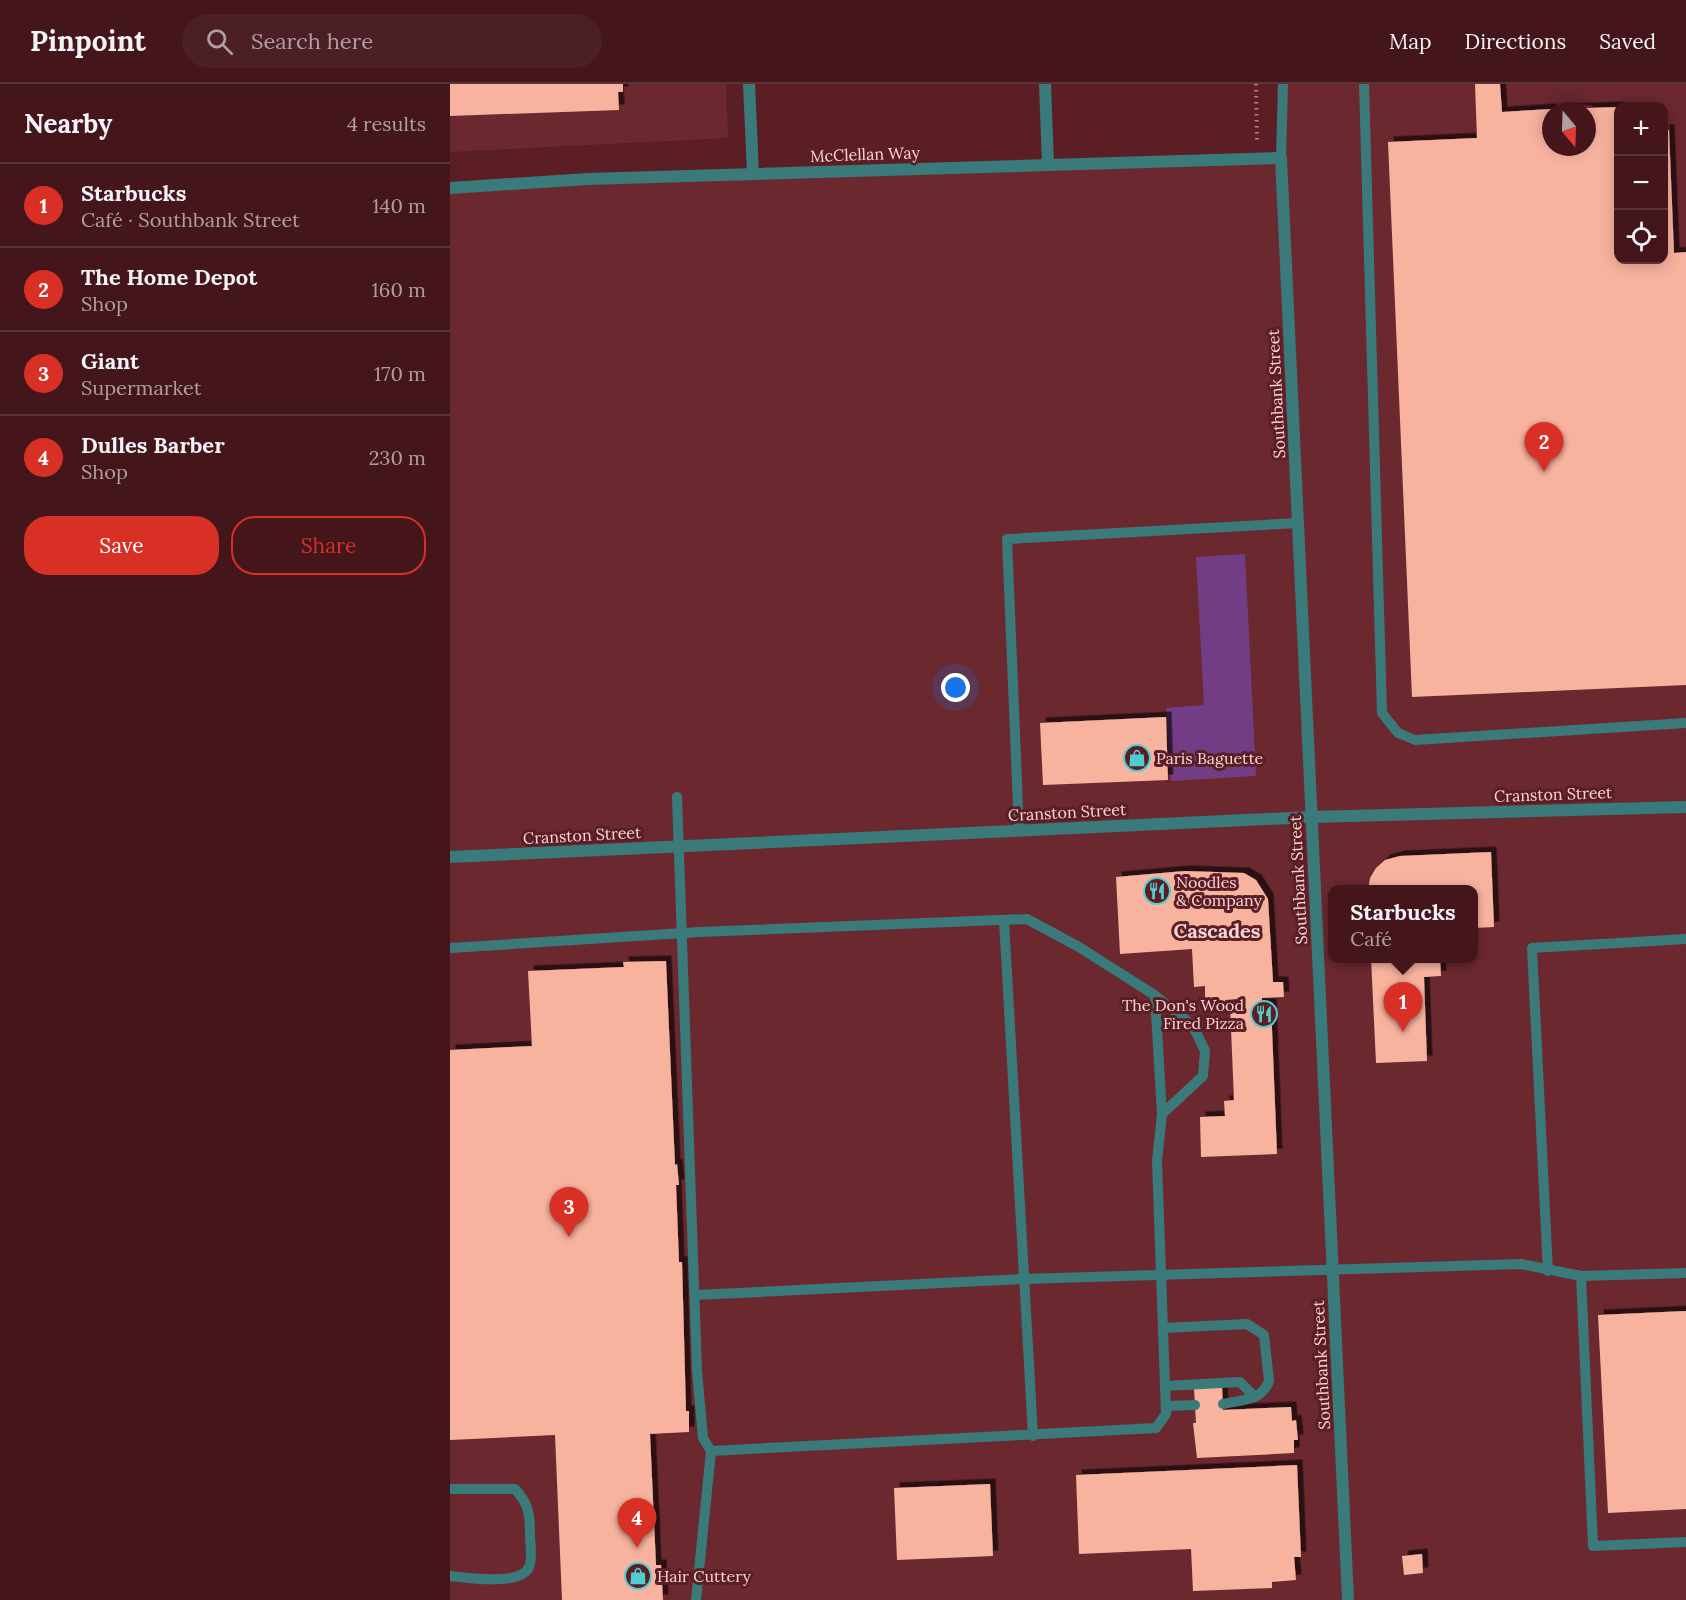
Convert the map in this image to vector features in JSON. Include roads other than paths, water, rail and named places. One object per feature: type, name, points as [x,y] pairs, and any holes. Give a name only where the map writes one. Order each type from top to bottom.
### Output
[{"type":"street","points":[[749,84],[753,174]]},
{"type":"street","points":[[1045,84],[1048,165]]},
{"type":"street","name":"McClellan Way","points":[[450,188],[588,179],[1281,158]]},
{"type":"street","name":"Southbank Street","points":[[1281,158],[1348,1600]]},
{"type":"street","name":"Cranston Street","points":[[450,858],[1312,817],[1686,807]]},
{"type":"lane","points":[[1281,158],[1283,84]]},
{"type":"lane","points":[[1364,84],[1382,713],[1398,733],[1415,740],[1686,723]]},
{"type":"lane","points":[[1019,831],[1007,539],[1298,523]]},
{"type":"lane","points":[[678,797],[695,1295],[703,1438],[711,1451],[696,1600]]},
{"type":"lane","points":[[450,948],[682,933],[1028,919],[1079,947],[1155,996],[1186,1020],[1197,1032],[1203,1042],[1206,1070],[1199,1083],[1162,1114]]},
{"type":"lane","points":[[1004,920],[1033,1436]]},
{"type":"lane","points":[[1548,1271],[1532,948],[1686,939]]},
{"type":"lane","points":[[711,1451],[1147,1430],[1156,1428],[1163,1421],[1166,1406],[1157,1161],[1162,1114],[1155,996]]},
{"type":"lane","points":[[695,1295],[1023,1279],[1521,1264],[1581,1276],[1686,1273]]},
{"type":"lane","points":[[1581,1276],[1593,1546],[1686,1542]]},
{"type":"lane","points":[[1163,1328],[1247,1324],[1264,1335],[1269,1381],[1262,1394],[1223,1404]]},
{"type":"lane","points":[[1165,1386],[1240,1382],[1255,1397]]},
{"type":"lane","points":[[1166,1406],[1195,1405]]},
{"type":"lane","points":[[450,1489],[515,1489],[525,1499],[530,1510],[530,1566],[525,1574],[511,1579],[450,1576]]},
{"type":"place","name":"The Home Depot","points":[[1544,472]]},
{"type":"place","name":"Paris Baguette","points":[[1137,758]]},
{"type":"place","name":"Noodles & Company","points":[[1157,891]]},
{"type":"place","name":"The Don's Wood Fired Pizza","points":[[1264,1014]]},
{"type":"place","name":"Starbucks","points":[[1403,1032]]},
{"type":"place","name":"Giant","points":[[569,1237]]},
{"type":"place","name":"Dulles Barber","points":[[637,1548]]},
{"type":"place","name":"Hair Cuttery","points":[[638,1576]]},
{"type":"district","name":"Cascades","points":[[1217,931]]}]
